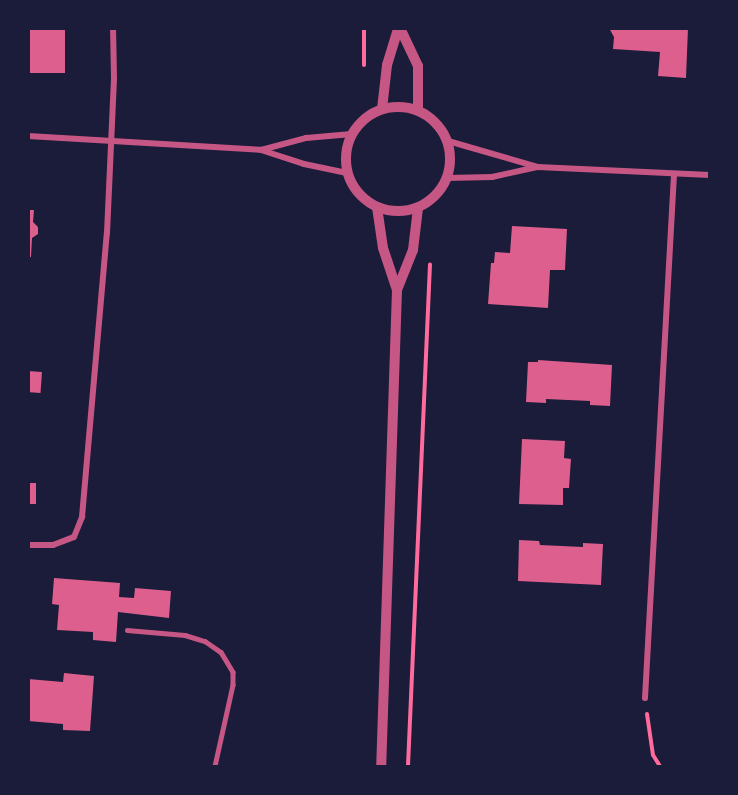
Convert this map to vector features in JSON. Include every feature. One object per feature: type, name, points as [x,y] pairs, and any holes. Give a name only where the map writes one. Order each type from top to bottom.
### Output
[{"type":"street","points":[[28,545],[53,545],[74,537],[82,517],[107,233],[114,78],[113,28]]},
{"type":"street","points":[[382,109],[387,65],[399,28]]},
{"type":"street","points":[[399,28],[418,66],[418,110]]},
{"type":"street","points":[[400,106],[418,110],[431,117],[448,141],[451,160],[447,178],[436,196],[418,208],[397,211],[377,207],[364,199],[354,187],[347,173],[346,153],[352,134],[370,114],[382,109],[400,106]]},
{"type":"street","points":[[261,150],[306,138],[352,134]]},
{"type":"street","points":[[28,136],[261,150],[304,164],[347,173]]},
{"type":"street","points":[[448,141],[538,167],[710,176]]},
{"type":"street","points":[[447,178],[492,177],[538,167]]},
{"type":"street","points":[[645,698],[674,174]]},
{"type":"street","points":[[377,207],[383,248],[397,290]]},
{"type":"street","points":[[381,766],[397,290],[413,250],[418,208]]},
{"type":"lane","points":[[127,630],[185,635],[205,641],[221,652],[233,672],[233,685],[215,766]]},
{"type":"path","points":[[364,28],[364,65]]},
{"type":"path","points":[[408,766],[430,262]]},
{"type":"path","points":[[645,698],[653,754],[660,766]]},
{"type":"building","points":[[28,28],[65,28],[65,73],[28,73]]},
{"type":"building","points":[[609,28],[688,28],[686,78],[658,76],[660,52],[613,49],[614,37]]},
{"type":"building","points":[[28,210],[34,210],[33,222],[38,227],[38,234],[32,238],[31,257],[28,257]]},
{"type":"building","points":[[512,226],[567,229],[565,270],[550,270],[548,308],[488,304],[491,263],[494,263],[495,252],[510,253]]},
{"type":"building","points":[[538,360],[612,365],[610,406],[590,405],[590,401],[546,399],[546,403],[526,402],[528,362],[538,362]]},
{"type":"building","points":[[28,371],[42,372],[41,393],[28,392]]},
{"type":"building","points":[[522,439],[565,441],[564,458],[571,459],[569,488],[563,488],[563,505],[519,504]]},
{"type":"building","points":[[28,483],[36,483],[36,504],[28,504]]},
{"type":"building","points":[[519,540],[539,541],[540,545],[583,547],[583,543],[603,544],[601,585],[518,581]]},
{"type":"building","points":[[54,578],[120,583],[119,597],[134,598],[135,588],[171,591],[169,618],[118,612],[116,642],[93,640],[93,632],[57,630],[59,605],[52,604]]},
{"type":"building","points":[[64,673],[94,676],[90,731],[63,730],[63,724],[28,721],[28,679],[63,682]]}]
